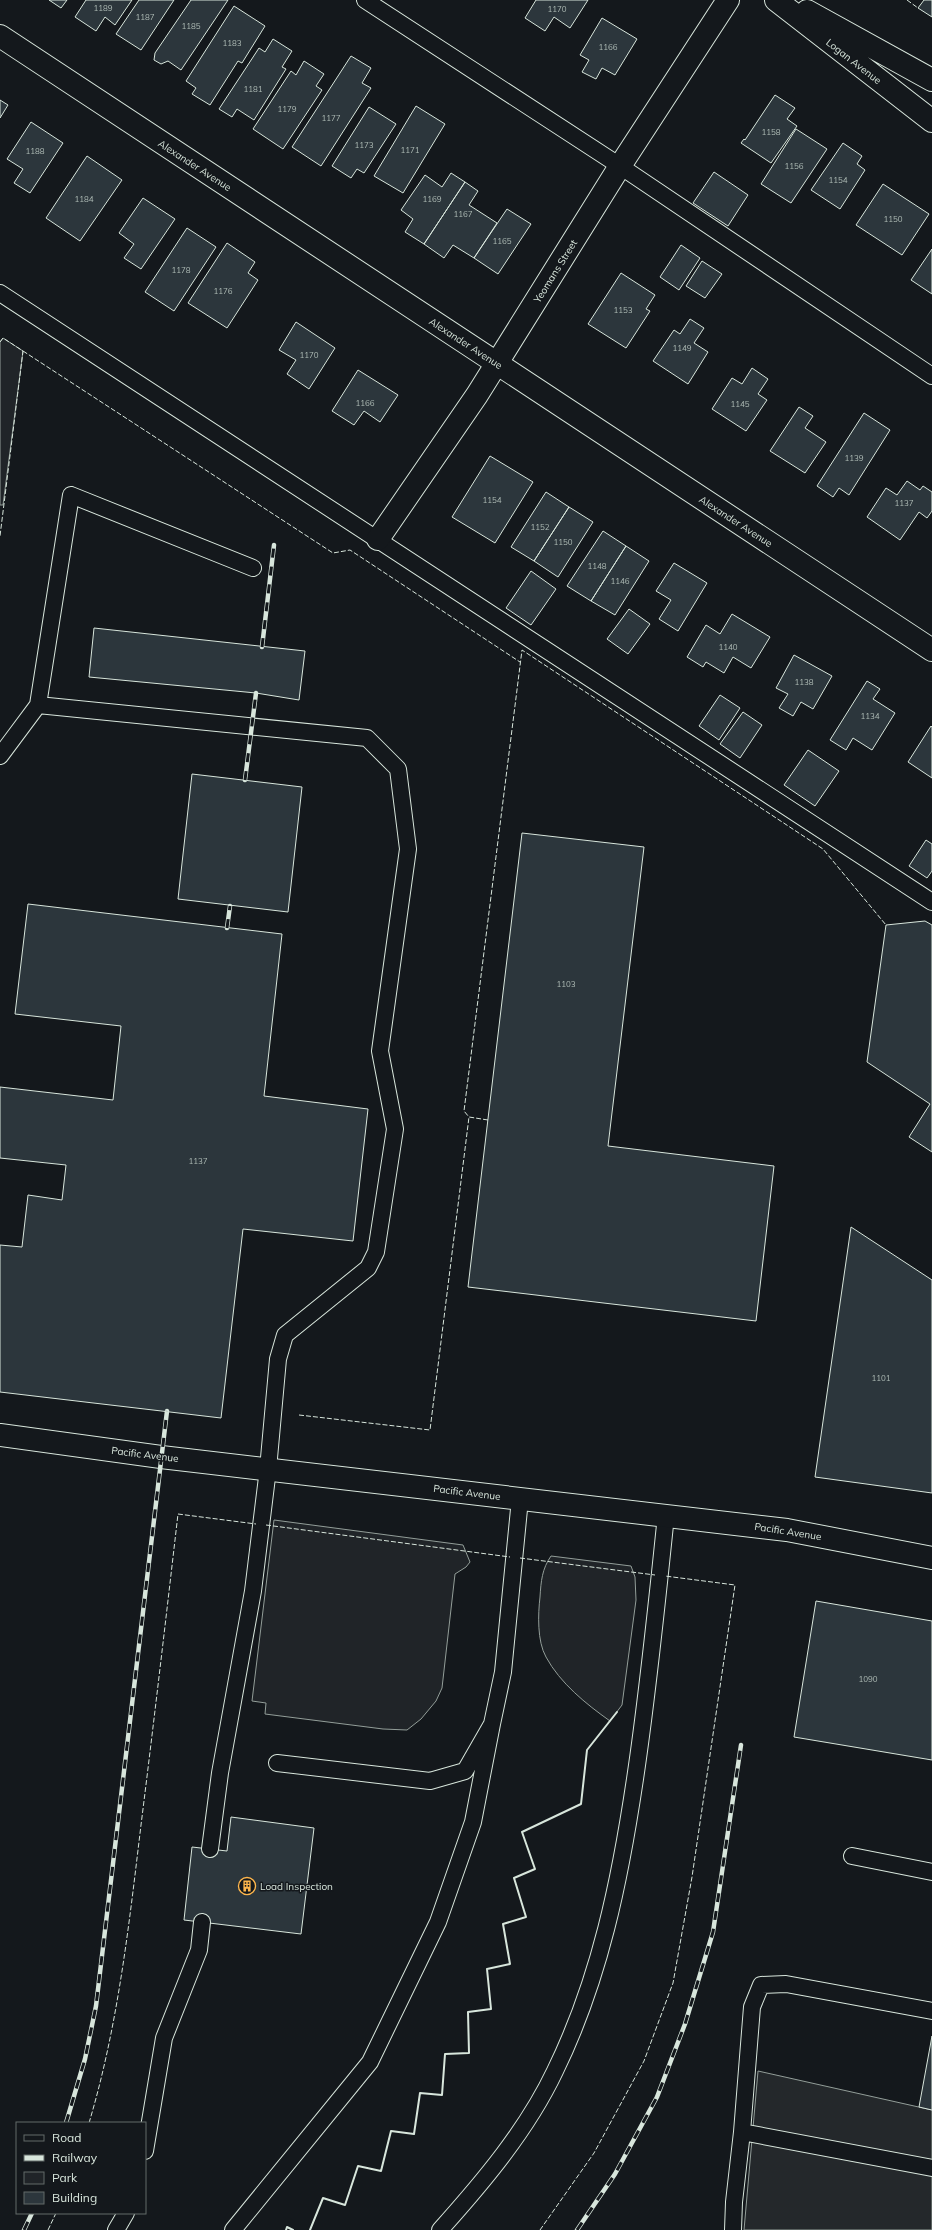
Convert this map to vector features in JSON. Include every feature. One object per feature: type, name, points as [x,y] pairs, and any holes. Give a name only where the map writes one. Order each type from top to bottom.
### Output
[{"type":"street","name":"Yeomans Street","points":[[378,539],[497,364],[620,166],[728,0]]},
{"type":"street","name":"Logan Avenue","points":[[776,0],[932,121]]},
{"type":"street","name":"Logan Avenue","points":[[788,0],[932,80]]},
{"type":"street","name":"Alexander Avenue","points":[[0,36],[932,650]]},
{"type":"street","name":"Pacific Avenue","points":[[0,1436],[787,1530],[932,1558]]},
{"type":"lane","points":[[365,0],[620,166],[932,376]]},
{"type":"lane","points":[[0,293],[932,902]]},
{"type":"lane","points":[[0,756],[38,705],[71,495],[253,568]]},
{"type":"lane","points":[[38,705],[366,738],[398,769],[408,849],[380,1051],[395,1129],[376,1252],[368,1268],[285,1335],[278,1360],[268,1469],[253,1591],[220,1773],[210,1849]]},
{"type":"lane","points":[[233,2230],[370,2062],[438,1922],[473,1822],[492,1724],[504,1672],[520,1499]]},
{"type":"lane","points":[[440,2230],[477,2189],[532,2111],[555,2073],[588,1995],[613,1904],[629,1821],[643,1726],[666,1515]]},
{"type":"lane","points":[[277,1762],[430,1781],[464,1771],[492,1724]]},
{"type":"lane","points":[[852,1856],[932,1872]]},
{"type":"lane","points":[[146,2145],[164,2038],[199,1950],[202,1922]]},
{"type":"lane","points":[[733,2230],[734,2202],[742,2132],[752,2007],[761,1985],[786,1984],[932,2011]]},
{"type":"lane","points":[[742,2132],[932,2168]]},
{"type":"lane","points":[[116,2230],[125,2214]]},
{"type":"green space","points":[[3,338],[23,351],[3,505],[0,505],[0,342]]},
{"type":"green space","points":[[274,1520],[463,1545],[470,1562],[466,1567],[455,1574],[442,1688],[436,1701],[421,1719],[407,1730],[383,1729],[265,1714],[266,1703],[252,1701]]},
{"type":"green space","points":[[551,1556],[631,1566],[635,1577],[636,1600],[622,1705],[610,1721],[583,1700],[566,1684],[552,1667],[543,1651],[539,1627],[539,1604],[542,1575]]},
{"type":"shaded area","points":[[758,2071],[932,2110],[932,2230],[744,2230]]},
{"type":"building","points":[[49,0],[67,0],[61,8]]},
{"type":"building","points":[[86,0],[132,0],[115,25],[105,17],[96,31],[75,17]]},
{"type":"building","points":[[139,0],[174,0],[141,50],[116,34]]},
{"type":"building","points":[[191,0],[228,0],[181,70],[168,61],[161,64],[154,60],[155,53]]},
{"type":"building","points":[[536,0],[588,0],[570,28],[554,17],[545,31],[525,18]]},
{"type":"building","points":[[924,0],[932,0],[932,17],[918,8]]},
{"type":"building","points":[[234,6],[265,26],[242,63],[238,61],[210,105],[192,94],[196,88],[186,81]]},
{"type":"building","points":[[602,18],[637,39],[615,75],[602,68],[596,79],[582,72],[589,60],[580,55]]},
{"type":"building","points":[[273,39],[292,51],[282,67],[286,69],[254,120],[237,109],[232,117],[219,109],[259,48],[265,52]]},
{"type":"building","points":[[351,56],[371,68],[362,83],[371,88],[321,166],[292,147]]},
{"type":"building","points":[[304,61],[324,74],[316,86],[322,90],[283,149],[253,129],[291,71],[296,75]]},
{"type":"building","points":[[775,95],[795,108],[787,119],[797,126],[771,163],[741,143],[744,139],[745,140]]},
{"type":"building","points":[[0,100],[8,105],[0,118]]},
{"type":"building","points":[[416,106],[445,124],[403,193],[374,176]]},
{"type":"building","points":[[369,107],[396,124],[364,173],[357,169],[351,178],[332,166]]},
{"type":"building","points":[[31,122],[63,143],[30,193],[14,183],[23,169],[7,159]]},
{"type":"building","points":[[796,129],[827,149],[791,203],[761,184]]},
{"type":"building","points":[[843,143],[862,156],[857,164],[865,170],[840,209],[811,190]]},
{"type":"building","points":[[87,156],[122,180],[80,241],[46,218]]},
{"type":"building","points":[[714,172],[748,195],[728,226],[693,203]]},
{"type":"building","points":[[451,173],[465,182],[424,244],[405,232],[413,219],[401,210],[425,175],[442,187]]},
{"type":"building","points":[[465,182],[478,191],[469,205],[497,223],[474,258],[453,245],[444,258],[424,244]]},
{"type":"building","points":[[883,184],[929,214],[902,255],[856,225]]},
{"type":"building","points":[[143,198],[175,219],[141,269],[124,258],[134,244],[119,233]]},
{"type":"building","points":[[507,209],[531,224],[498,274],[474,258]]},
{"type":"building","points":[[187,228],[216,247],[174,311],[145,292]]},
{"type":"building","points":[[227,243],[255,262],[248,273],[258,280],[227,328],[188,303]]},
{"type":"building","points":[[681,245],[700,258],[679,290],[660,277]]},
{"type":"building","points":[[932,249],[932,294],[911,280]]},
{"type":"building","points":[[702,261],[722,274],[705,298],[686,286]]},
{"type":"building","points":[[621,273],[655,295],[646,309],[650,311],[626,348],[588,324]]},
{"type":"building","points":[[690,319],[704,328],[694,343],[708,352],[688,384],[653,361],[674,330],[680,334]]},
{"type":"building","points":[[296,322],[335,348],[309,389],[287,374],[296,360],[279,350]]},
{"type":"building","points":[[752,368],[768,379],[758,394],[767,400],[746,431],[712,409],[732,378],[742,384]]},
{"type":"building","points":[[358,370],[398,395],[380,422],[364,411],[354,425],[332,411]]},
{"type":"building","points":[[799,407],[813,416],[805,428],[826,442],[805,473],[770,451]]},
{"type":"building","points":[[864,413],[890,430],[849,495],[839,488],[833,497],[817,486]]},
{"type":"building","points":[[490,456],[533,482],[495,543],[452,517]]},
{"type":"building","points":[[907,481],[920,490],[923,486],[932,492],[932,511],[927,518],[919,512],[900,540],[867,517],[886,488],[897,495]]},
{"type":"building","points":[[546,492],[569,507],[534,561],[511,547]]},
{"type":"building","points":[[569,507],[593,522],[558,577],[534,561]]},
{"type":"building","points":[[603,531],[626,546],[591,601],[567,586]]},
{"type":"building","points":[[626,546],[649,561],[615,615],[591,601]]},
{"type":"building","points":[[674,563],[707,583],[678,631],[659,619],[671,600],[656,591]]},
{"type":"building","points":[[531,571],[556,589],[531,625],[506,608]]},
{"type":"building","points":[[629,609],[650,624],[628,654],[607,639]]},
{"type":"building","points":[[732,614],[770,637],[751,668],[733,657],[724,673],[706,662],[703,667],[687,657],[706,625],[720,634]]},
{"type":"building","points":[[94,628],[305,651],[299,700],[256,693],[89,677]]},
{"type":"building","points":[[794,655],[832,676],[813,709],[801,702],[793,716],[779,708],[788,694],[776,688]]},
{"type":"building","points":[[867,681],[880,689],[873,699],[895,713],[872,750],[853,738],[846,750],[830,740]]},
{"type":"building","points":[[720,695],[740,708],[719,740],[699,726]]},
{"type":"building","points":[[743,712],[762,725],[740,758],[720,744]]},
{"type":"building","points":[[931,726],[932,727],[932,778],[908,762]]},
{"type":"building","points":[[808,750],[839,771],[815,806],[784,785]]},
{"type":"building","points":[[192,774],[302,787],[288,912],[178,899]]},
{"type":"building","points":[[522,833],[644,847],[608,1146],[774,1166],[756,1321],[468,1287]]},
{"type":"building","points":[[926,840],[932,844],[932,871],[927,878],[909,866]]},
{"type":"building","points":[[28,904],[282,934],[264,1096],[368,1109],[353,1241],[243,1229],[221,1418],[0,1392],[0,1245],[22,1247],[28,1195],[62,1200],[66,1165],[0,1158],[0,1087],[113,1100],[121,1026],[15,1014]]},
{"type":"building","points":[[925,921],[932,925],[932,1152],[909,1137],[930,1104],[867,1062],[886,925]]},
{"type":"building","points":[[851,1227],[932,1280],[932,1493],[815,1477]]},
{"type":"building","points":[[816,1601],[932,1621],[932,1760],[794,1737]]},
{"type":"building","name":"Load Inspection","points":[[231,1817],[314,1828],[301,1934],[184,1920],[192,1847],[227,1851]]},
{"type":"building","points":[[932,2036],[932,2110],[919,2107]]},
{"type":"railway","points":[[262,647],[274,545]]},
{"type":"railway","points":[[245,780],[256,693]]},
{"type":"railway","points":[[227,928],[230,906]]},
{"type":"railway","points":[[66,2122],[85,2059],[96,2006],[167,1411]]},
{"type":"railway","points":[[577,2230],[615,2174],[657,2097],[685,2024],[713,1932],[741,1745]]},
{"type":"railway","points":[[24,2230],[32,2214]]},
{"type":"fence","points":[[907,0],[918,8]]},
{"type":"fence","points":[[0,342],[3,338],[23,351],[0,536]]},
{"type":"fence","points":[[23,351],[333,553],[350,550],[520,662]]},
{"type":"fence","points":[[488,1120],[469,1117],[464,1111],[522,650],[823,849],[886,925]]},
{"type":"fence","points":[[299,1415],[430,1430],[469,1117]]},
{"type":"fence","points":[[89,2122],[108,2050],[127,1938],[178,1514],[256,1524]]},
{"type":"fence","points":[[266,1525],[510,1557]]},
{"type":"fence","points":[[520,1558],[655,1575]]},
{"type":"fence","points":[[540,2230],[594,2153],[644,2061],[673,1983],[692,1877],[735,1585],[665,1576]]},
{"type":"fence","points":[[48,2230],[56,2214]]},
{"type":"wall","points":[[310,2230],[323,2198],[345,2205],[358,2166],[381,2171],[391,2131],[414,2134],[420,2093],[442,2095],[445,2054],[469,2053],[468,2012],[491,2009],[487,1969],[510,1964],[503,1924],[526,1917],[514,1878],[535,1869],[522,1832],[581,1804],[587,1750],[617,1712]]},
{"type":"wall","points":[[286,2230],[287,2227],[293,2230]]},
{"type":"place","name":"Load Inspection","points":[[247,1886]]}]
